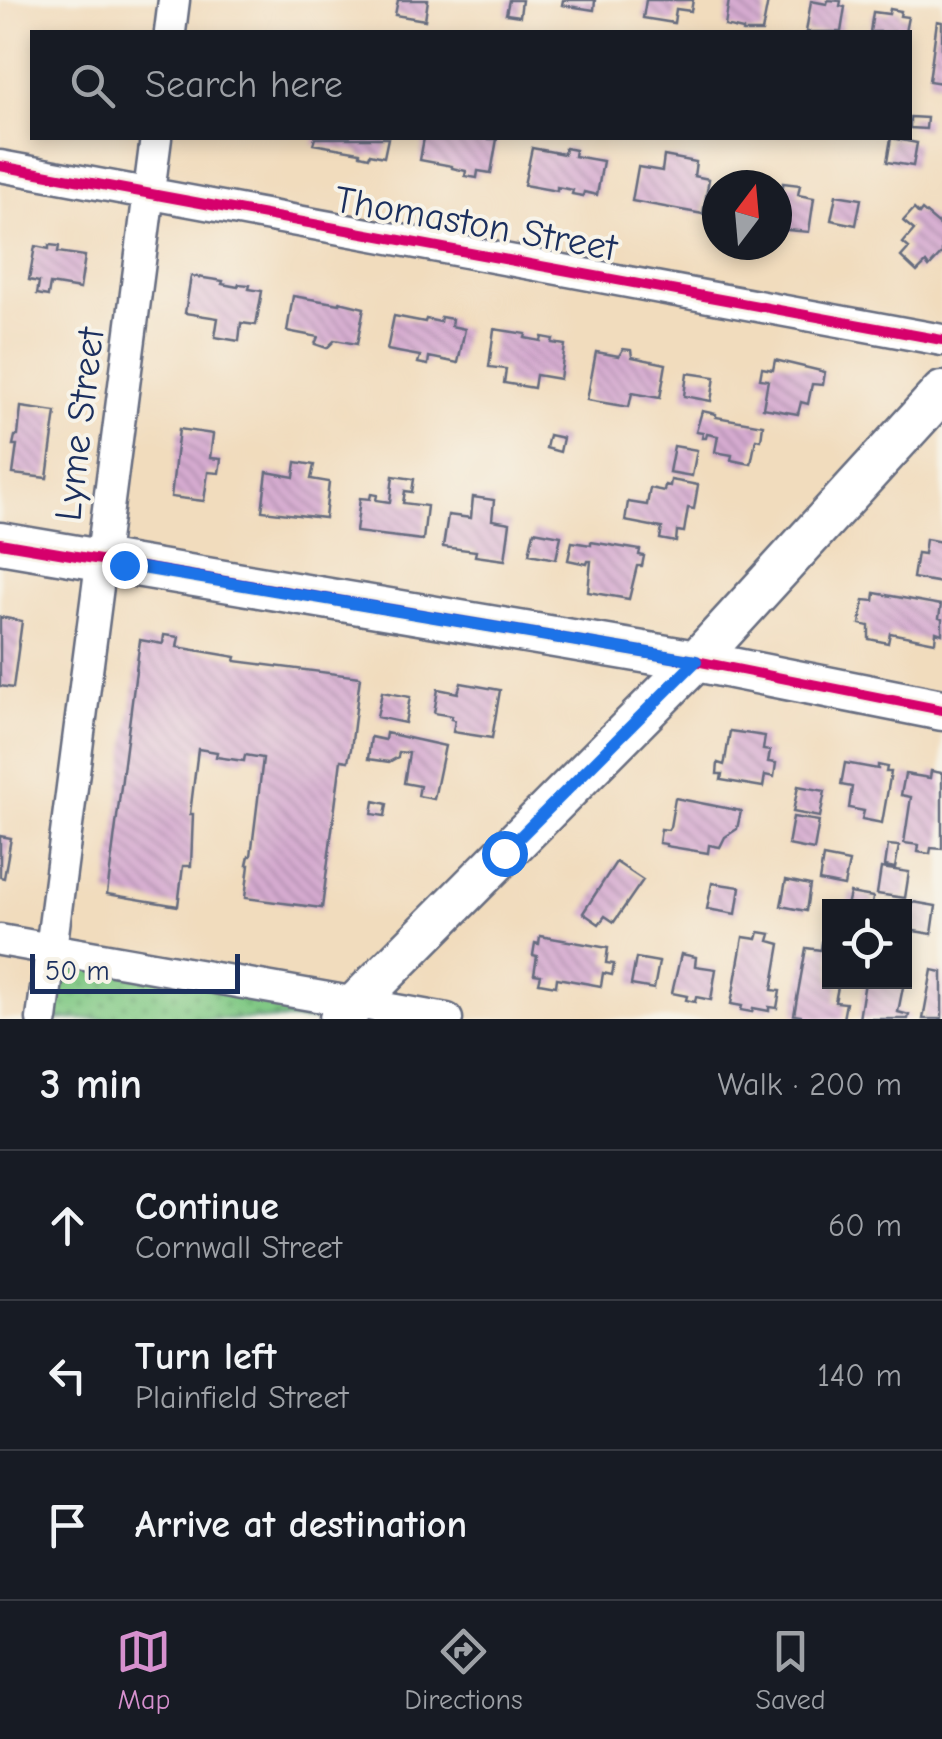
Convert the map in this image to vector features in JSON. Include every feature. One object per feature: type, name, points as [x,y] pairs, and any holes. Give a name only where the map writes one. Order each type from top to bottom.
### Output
[{"type":"street","points":[[170,30],[174,0]]},
{"type":"street","name":"Lyme Street","points":[[42,1019],[156,140]]},
{"type":"street","name":"Thomaston Street","points":[[0,166],[942,340]]},
{"type":"street","points":[[348,1011],[696,661],[942,392]]},
{"type":"street","points":[[0,543],[696,661],[942,710]]},
{"type":"street","points":[[0,940],[348,1011],[448,1019]]},
{"type":"green space","points":[[51,949],[356,1003],[340,1019],[42,1019]]},
{"type":"building","points":[[398,0],[428,0],[425,20],[395,15]]},
{"type":"building","points":[[509,0],[522,0],[520,16],[506,14]]},
{"type":"building","points":[[563,0],[595,0],[594,10],[562,5]]},
{"type":"building","points":[[646,0],[693,0],[691,11],[676,9],[674,23],[643,18]]},
{"type":"building","points":[[729,0],[768,1],[762,30],[725,26]]},
{"type":"building","points":[[828,0],[841,1],[840,6],[845,7],[841,30],[806,30],[811,1],[827,4]]},
{"type":"building","points":[[890,9],[908,17],[905,30],[870,30],[873,12],[889,14]]},
{"type":"building","points":[[937,21],[942,22],[942,83],[929,81]]},
{"type":"building","points":[[912,117],[927,118],[926,129],[912,128]]},
{"type":"building","points":[[314,140],[388,140],[384,157],[313,144]]},
{"type":"building","points":[[424,140],[497,140],[491,173],[478,171],[477,178],[465,176],[466,171],[452,166],[420,160]]},
{"type":"building","points":[[891,140],[917,143],[913,166],[887,162]]},
{"type":"building","points":[[532,148],[564,154],[565,148],[575,150],[574,156],[603,161],[597,195],[524,185]]},
{"type":"building","points":[[664,156],[696,162],[694,176],[702,178],[702,214],[632,201],[638,167],[662,171]]},
{"type":"building","points":[[792,184],[800,185],[798,195],[814,198],[809,232],[792,230]]},
{"type":"building","points":[[836,195],[861,199],[856,225],[831,220]]},
{"type":"building","points":[[914,209],[919,214],[922,210],[942,227],[942,253],[929,267],[926,263],[917,272],[901,257],[909,248],[903,243],[914,230],[903,221]]},
{"type":"building","points":[[49,245],[59,246],[58,252],[85,256],[80,289],[50,284],[48,296],[37,294],[39,282],[29,280],[35,246],[49,249]]},
{"type":"building","points":[[191,276],[238,287],[250,285],[249,289],[262,291],[256,325],[241,323],[239,341],[215,337],[218,318],[185,313]]},
{"type":"building","points":[[293,296],[364,308],[357,344],[335,340],[327,348],[315,344],[318,337],[287,331]]},
{"type":"building","points":[[394,316],[425,322],[440,322],[441,317],[452,319],[451,326],[465,329],[458,363],[429,357],[428,365],[418,363],[420,356],[387,350]]},
{"type":"building","points":[[494,329],[526,334],[525,338],[541,341],[542,337],[553,339],[552,343],[565,345],[560,379],[536,375],[534,388],[504,383],[506,369],[489,367]]},
{"type":"building","points":[[623,349],[631,350],[632,357],[666,364],[660,398],[632,393],[629,407],[587,400],[596,352],[619,356]]},
{"type":"building","points":[[775,360],[825,372],[823,385],[812,384],[808,404],[801,402],[798,414],[763,408],[768,380],[760,379],[762,368],[773,370]]},
{"type":"building","points":[[687,373],[715,377],[711,401],[684,396]]},
{"type":"building","points":[[21,407],[56,412],[47,478],[13,474],[17,445],[13,445],[18,436]]},
{"type":"building","points":[[702,411],[763,425],[751,464],[715,452],[718,436],[707,434],[702,438],[703,433],[696,432]]},
{"type":"building","points":[[179,429],[213,434],[210,458],[221,459],[219,473],[208,472],[204,501],[171,497]]},
{"type":"building","points":[[549,435],[563,438],[560,452],[546,448]]},
{"type":"building","points":[[674,446],[697,450],[692,476],[669,472]]},
{"type":"building","points":[[296,462],[314,465],[311,479],[329,482],[325,518],[262,511],[267,472],[294,477]]},
{"type":"building","points":[[393,476],[414,479],[412,492],[405,491],[403,503],[427,506],[423,540],[356,532],[360,498],[370,499],[371,494],[377,495],[376,500],[390,502]]},
{"type":"building","points":[[671,480],[698,485],[694,509],[688,508],[684,532],[677,531],[676,542],[660,539],[662,528],[625,521],[628,502],[647,505],[650,488],[664,491]]},
{"type":"building","points":[[473,497],[494,500],[492,520],[510,523],[505,560],[443,547],[448,515],[471,518]]},
{"type":"building","points":[[534,531],[561,536],[556,559],[529,554]]},
{"type":"building","points":[[926,539],[942,542],[942,583],[913,578],[917,553],[924,554]]},
{"type":"building","points":[[572,542],[640,550],[639,555],[644,556],[642,566],[637,566],[629,599],[588,592],[591,561],[587,564],[568,560]]},
{"type":"building","points":[[875,593],[941,605],[942,634],[936,632],[935,642],[890,633],[888,643],[869,639],[869,626],[860,624],[864,600],[874,601]]},
{"type":"building","points":[[0,617],[22,621],[13,688],[0,686]]},
{"type":"building","points":[[164,635],[179,637],[177,647],[236,657],[235,661],[360,677],[351,749],[348,761],[341,760],[322,908],[245,898],[263,758],[245,755],[244,761],[216,757],[217,752],[198,749],[190,814],[191,866],[183,866],[178,906],[107,894],[140,640],[163,644]]},
{"type":"building","points":[[461,683],[500,690],[492,738],[453,732],[452,716],[434,713],[438,689],[458,693]]},
{"type":"building","points":[[382,692],[410,697],[405,723],[377,717]]},
{"type":"building","points":[[730,731],[765,736],[763,750],[770,751],[768,762],[776,763],[774,777],[765,775],[763,787],[721,780],[722,774],[717,774],[718,763],[724,765]]},
{"type":"building","points":[[386,733],[445,746],[434,799],[418,796],[420,786],[404,783],[409,753],[399,752],[389,762],[368,759],[371,737],[385,740]]},
{"type":"building","points":[[845,763],[878,769],[878,765],[891,772],[882,823],[862,819],[864,811],[849,808],[852,787],[841,785]]},
{"type":"building","points":[[931,771],[942,773],[942,849],[931,848],[930,854],[918,852],[919,845],[904,843],[911,797],[901,795],[905,774],[930,778]]},
{"type":"building","points":[[798,786],[825,791],[820,817],[793,812]]},
{"type":"building","points":[[675,798],[741,811],[737,829],[725,837],[720,847],[709,845],[708,853],[659,843],[661,829],[670,827]]},
{"type":"building","points":[[374,801],[387,804],[385,816],[372,814]]},
{"type":"building","points":[[793,817],[819,821],[814,850],[788,845]]},
{"type":"building","points":[[0,836],[11,838],[4,878],[0,877]]},
{"type":"building","points":[[888,845],[899,846],[895,868],[885,866]]},
{"type":"building","points":[[823,857],[849,862],[844,886],[819,881]]},
{"type":"building","points":[[616,862],[643,880],[614,922],[605,916],[599,924],[583,913]]},
{"type":"building","points":[[881,868],[909,872],[905,898],[877,894]]},
{"type":"building","points":[[786,880],[810,885],[806,911],[781,906]]},
{"type":"building","points":[[712,883],[740,887],[736,914],[707,909]]},
{"type":"building","points":[[850,893],[873,897],[873,899],[849,899]]},
{"type":"building","points":[[913,902],[936,906],[932,934],[912,931]]},
{"type":"building","points":[[759,932],[771,934],[769,941],[780,944],[772,990],[780,991],[777,1008],[753,1008],[752,1012],[731,1004],[743,937],[757,939]]},
{"type":"building","points":[[540,936],[608,948],[606,963],[614,964],[612,975],[603,973],[601,986],[557,978],[556,986],[539,983],[541,975],[534,974],[537,956],[533,955]]},
{"type":"building","points":[[822,942],[822,989],[838,989],[835,1002],[846,1003],[843,1019],[801,1019],[794,1015],[806,948],[821,950]]},
{"type":"building","points":[[681,954],[696,957],[695,966],[716,969],[711,1000],[696,997],[695,1002],[672,993]]},
{"type":"building","points":[[636,958],[659,962],[654,989],[631,985]]},
{"type":"building","points":[[932,970],[942,972],[942,1019],[923,1019]]},
{"type":"building","points":[[864,989],[903,989],[898,1012],[909,1015],[908,1019],[859,1019]]},
{"type":"cycle path","points":[[0,166],[942,340]]},
{"type":"cycle path","points":[[0,543],[696,661],[942,710]]},
{"type":"route","points":[[124,565],[696,661],[504,853]]}]
